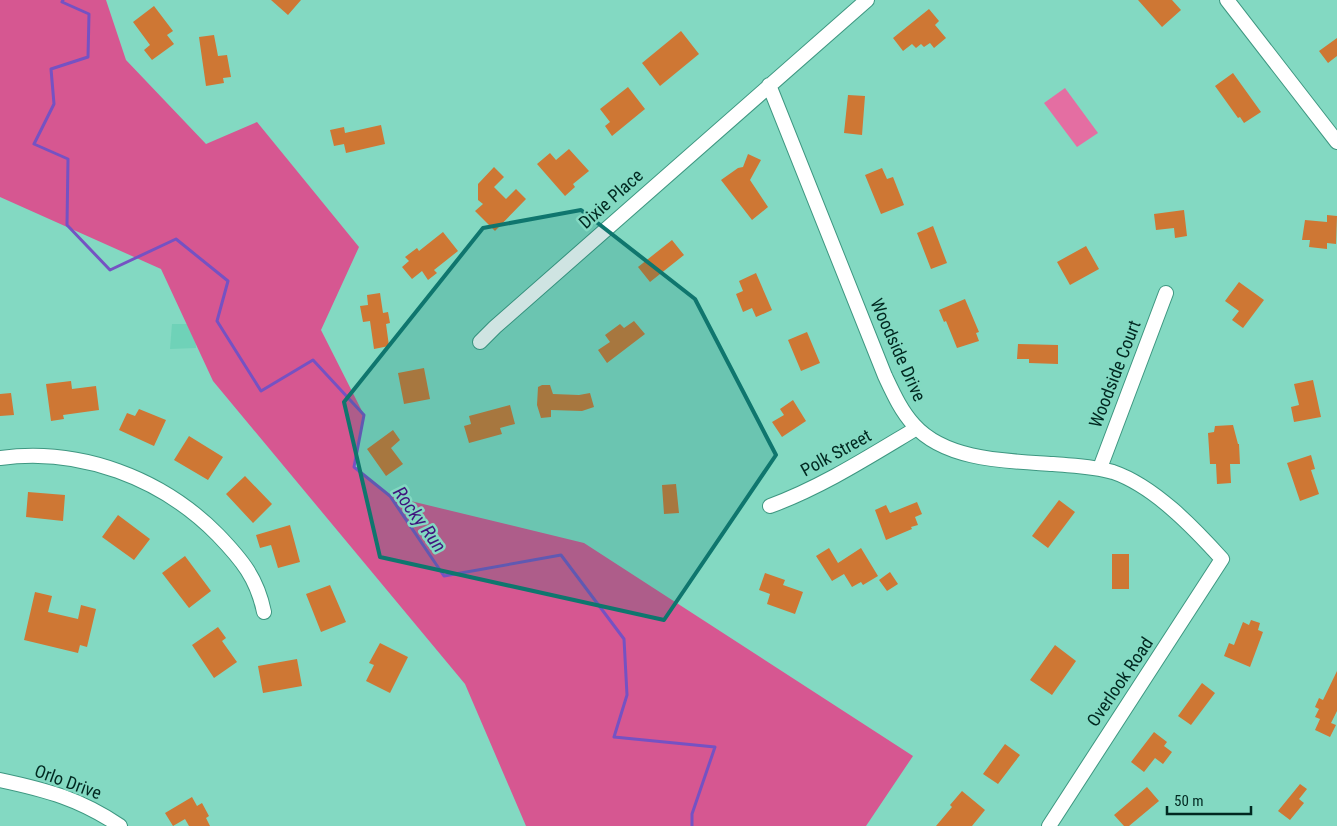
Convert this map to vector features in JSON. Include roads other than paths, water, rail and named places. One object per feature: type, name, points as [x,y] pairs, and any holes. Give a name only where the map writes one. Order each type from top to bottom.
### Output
[{"type":"street","points":[[769,85],[867,0]]},
{"type":"street","points":[[1227,0],[1337,142]]},
{"type":"street","name":"Dixie Place","points":[[480,342],[769,85]]},
{"type":"street","name":"Woodside Drive","points":[[769,85],[885,376],[904,412],[917,428],[949,448],[977,458],[1084,466],[1100,468],[1115,473],[1149,492],[1192,527],[1222,559]]},
{"type":"street","name":"Woodside Court","points":[[1100,468],[1166,293]]},
{"type":"street","name":"Polk Street","points":[[770,506],[793,498],[816,486],[917,428]]},
{"type":"street","points":[[0,458],[32,456],[59,457],[84,461],[116,470],[164,492],[190,509],[229,546],[256,584],[264,612]]},
{"type":"street","name":"Overlook Road","points":[[1049,826],[1222,559]]},
{"type":"street","name":"Orlo Drive","points":[[0,780],[67,797],[120,826]]},
{"type":"waterway","name":"Rocky Run","points":[[63,0],[62,2],[89,14],[88,57],[51,69],[54,104],[34,144],[68,159],[67,225],[110,270],[176,239],[228,281],[217,321],[261,391],[313,360],[364,415],[354,467],[390,496],[444,576],[561,555],[624,639],[627,695],[614,737],[715,747],[692,814],[692,826]]}]
